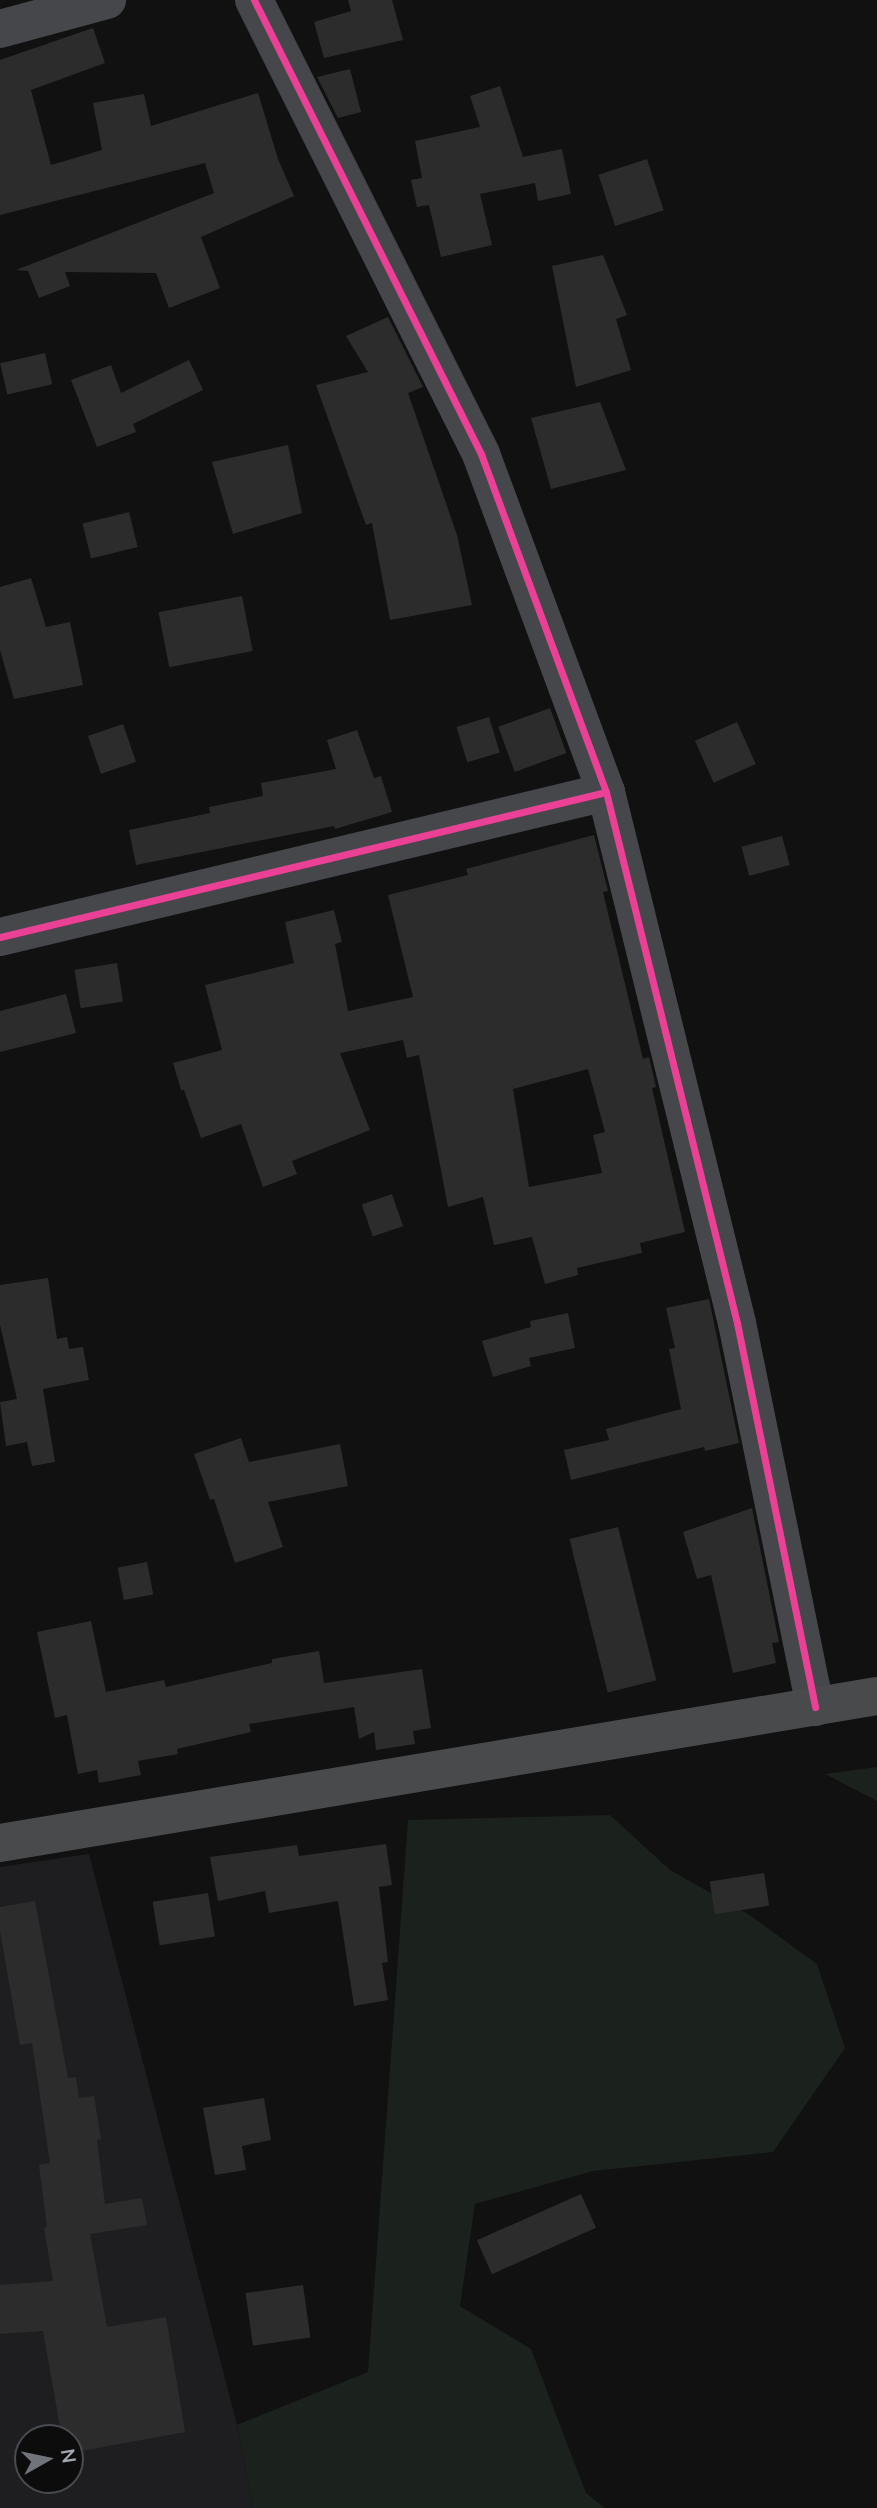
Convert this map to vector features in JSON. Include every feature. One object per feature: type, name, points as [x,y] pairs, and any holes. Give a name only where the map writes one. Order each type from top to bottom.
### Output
[{"type":"main road","points":[[0,1843],[877,1696]]},
{"type":"street","points":[[0,29],[107,0]]},
{"type":"street","points":[[254,0],[481,454],[606,792],[737,1323],[815,1707]]},
{"type":"street","points":[[0,937],[606,792]]},
{"type":"shaded area","points":[[877,1767],[877,1801],[825,1774]]},
{"type":"shaded area","points":[[610,1815],[670,1870],[748,1914],[817,1964],[845,2048],[773,2152],[593,2171],[475,2204],[460,2306],[531,2349],[586,2493],[605,2508],[253,2508],[237,2425],[368,2372],[408,1820]]},
{"type":"shaded area","points":[[89,1854],[237,2425],[253,2508],[0,2508],[0,1867]]},
{"type":"building","points":[[348,0],[392,0],[403,40],[324,58],[314,22],[351,11]]},
{"type":"building","points":[[93,28],[105,63],[31,90],[51,165],[102,150],[93,103],[144,94],[151,126],[258,93],[278,159],[294,196],[201,237],[220,288],[169,308],[156,273],[65,272],[70,286],[39,298],[28,271],[16,270],[214,193],[205,163],[0,215],[0,60]]},
{"type":"building","points":[[350,69],[361,112],[338,118],[317,77]]},
{"type":"building","points":[[500,86],[523,157],[562,149],[571,194],[538,201],[535,183],[480,194],[492,245],[441,257],[429,205],[417,207],[411,180],[422,178],[415,141],[480,127],[470,96]]},
{"type":"building","points":[[647,159],[664,210],[615,226],[598,175]]},
{"type":"building","points":[[603,255],[627,315],[616,319],[631,370],[576,387],[552,266]]},
{"type":"building","points":[[388,317],[423,387],[408,393],[457,535],[472,605],[390,620],[372,523],[366,525],[316,385],[368,372],[346,336]]},
{"type":"building","points":[[45,353],[52,384],[7,395],[0,363]]},
{"type":"building","points":[[189,360],[203,390],[133,424],[136,432],[97,447],[71,380],[111,365],[121,393]]},
{"type":"building","points":[[600,402],[626,470],[551,489],[531,418]]},
{"type":"building","points":[[288,445],[302,513],[233,534],[212,462]]},
{"type":"building","points":[[129,512],[138,547],[91,559],[82,524]]},
{"type":"building","points":[[31,578],[46,627],[70,622],[83,685],[14,699],[0,650],[0,587]]},
{"type":"building","points":[[242,596],[253,651],[169,667],[159,612]]},
{"type":"building","points":[[550,708],[566,753],[515,772],[498,727]]},
{"type":"building","points":[[489,717],[500,752],[467,762],[456,727]]},
{"type":"building","points":[[737,722],[756,764],[714,783],[695,741]]},
{"type":"building","points":[[123,724],[136,762],[101,774],[88,736]]},
{"type":"building","points":[[357,730],[374,778],[381,776],[392,812],[335,829],[334,826],[136,865],[129,830],[210,813],[209,807],[263,796],[261,783],[336,769],[327,740]]},
{"type":"building","points":[[594,835],[608,891],[603,892],[643,1059],[649,1057],[656,1087],[652,1088],[685,1232],[640,1243],[642,1253],[577,1268],[578,1275],[545,1284],[532,1237],[494,1245],[483,1197],[448,1207],[419,1055],[407,1058],[403,1040],[340,1053],[370,1130],[292,1161],[297,1174],[263,1187],[241,1124],[201,1138],[173,1063],[222,1050],[205,985],[294,963],[285,922],[334,910],[342,942],[335,944],[348,1011],[413,997],[388,895],[468,875],[466,869]],"holes":[[[588,1069],[605,1132],[593,1135],[602,1173],[529,1187],[513,1089]]]},
{"type":"building","points":[[782,836],[790,865],[749,876],[741,847]]},
{"type":"building","points":[[117,963],[123,1002],[81,1008],[75,970]]},
{"type":"building","points":[[66,994],[76,1033],[0,1052],[0,1011]]},
{"type":"building","points":[[392,1194],[403,1226],[373,1237],[362,1204]]},
{"type":"building","points":[[48,1278],[57,1339],[67,1337],[69,1349],[83,1347],[89,1380],[43,1389],[55,1462],[32,1466],[27,1442],[6,1446],[0,1402],[17,1399],[0,1325],[0,1285]]},
{"type":"building","points":[[709,1299],[739,1443],[705,1451],[704,1447],[571,1480],[564,1450],[609,1440],[606,1429],[681,1409],[669,1349],[675,1348],[666,1308]]},
{"type":"building","points":[[568,1313],[575,1348],[529,1358],[531,1366],[493,1377],[482,1341],[531,1327],[530,1321]]},
{"type":"building","points":[[241,1438],[249,1462],[340,1444],[348,1486],[268,1502],[283,1547],[235,1563],[214,1499],[210,1500],[194,1454]]},
{"type":"building","points":[[752,1508],[779,1642],[772,1643],[776,1663],[733,1673],[711,1575],[697,1579],[683,1532]]},
{"type":"building","points":[[618,1527],[656,1680],[608,1692],[569,1539]]},
{"type":"building","points":[[147,1562],[153,1594],[124,1600],[118,1568]]},
{"type":"building","points":[[91,1621],[106,1692],[164,1680],[166,1687],[272,1663],[272,1659],[319,1651],[324,1683],[422,1669],[431,1728],[413,1731],[415,1744],[376,1750],[374,1732],[359,1739],[354,1707],[249,1724],[251,1732],[177,1749],[178,1754],[138,1761],[141,1775],[99,1783],[97,1770],[78,1774],[67,1715],[55,1718],[37,1632]]},
{"type":"building","points":[[386,1844],[392,1885],[379,1887],[388,1962],[382,1963],[388,2000],[354,2006],[338,1901],[269,1913],[265,1891],[218,1901],[210,1857],[297,1845],[299,1856]]},
{"type":"building","points":[[764,1873],[769,1906],[715,1914],[710,1882]]},
{"type":"building","points":[[208,1893],[215,1936],[160,1945],[153,1902]]},
{"type":"building","points":[[35,1901],[68,2078],[76,2077],[79,2098],[94,2096],[101,2139],[97,2140],[105,2204],[142,2198],[147,2225],[90,2234],[107,2327],[166,2317],[185,2432],[84,2450],[84,2424],[60,2424],[43,2331],[0,2334],[0,2285],[53,2281],[44,2228],[47,2227],[39,2165],[50,2163],[32,2043],[20,2045],[0,1931],[0,1907]]},
{"type":"building","points":[[264,2098],[271,2140],[242,2146],[246,2170],[215,2175],[203,2108]]},
{"type":"building","points":[[581,2194],[596,2228],[492,2274],[477,2240]]},
{"type":"building","points":[[303,2285],[310,2337],[253,2346],[246,2293]]},
{"type":"cycle path","points":[[254,0],[481,454],[606,792],[737,1323],[815,1707]]},
{"type":"cycle path","points":[[0,937],[606,792]]}]
